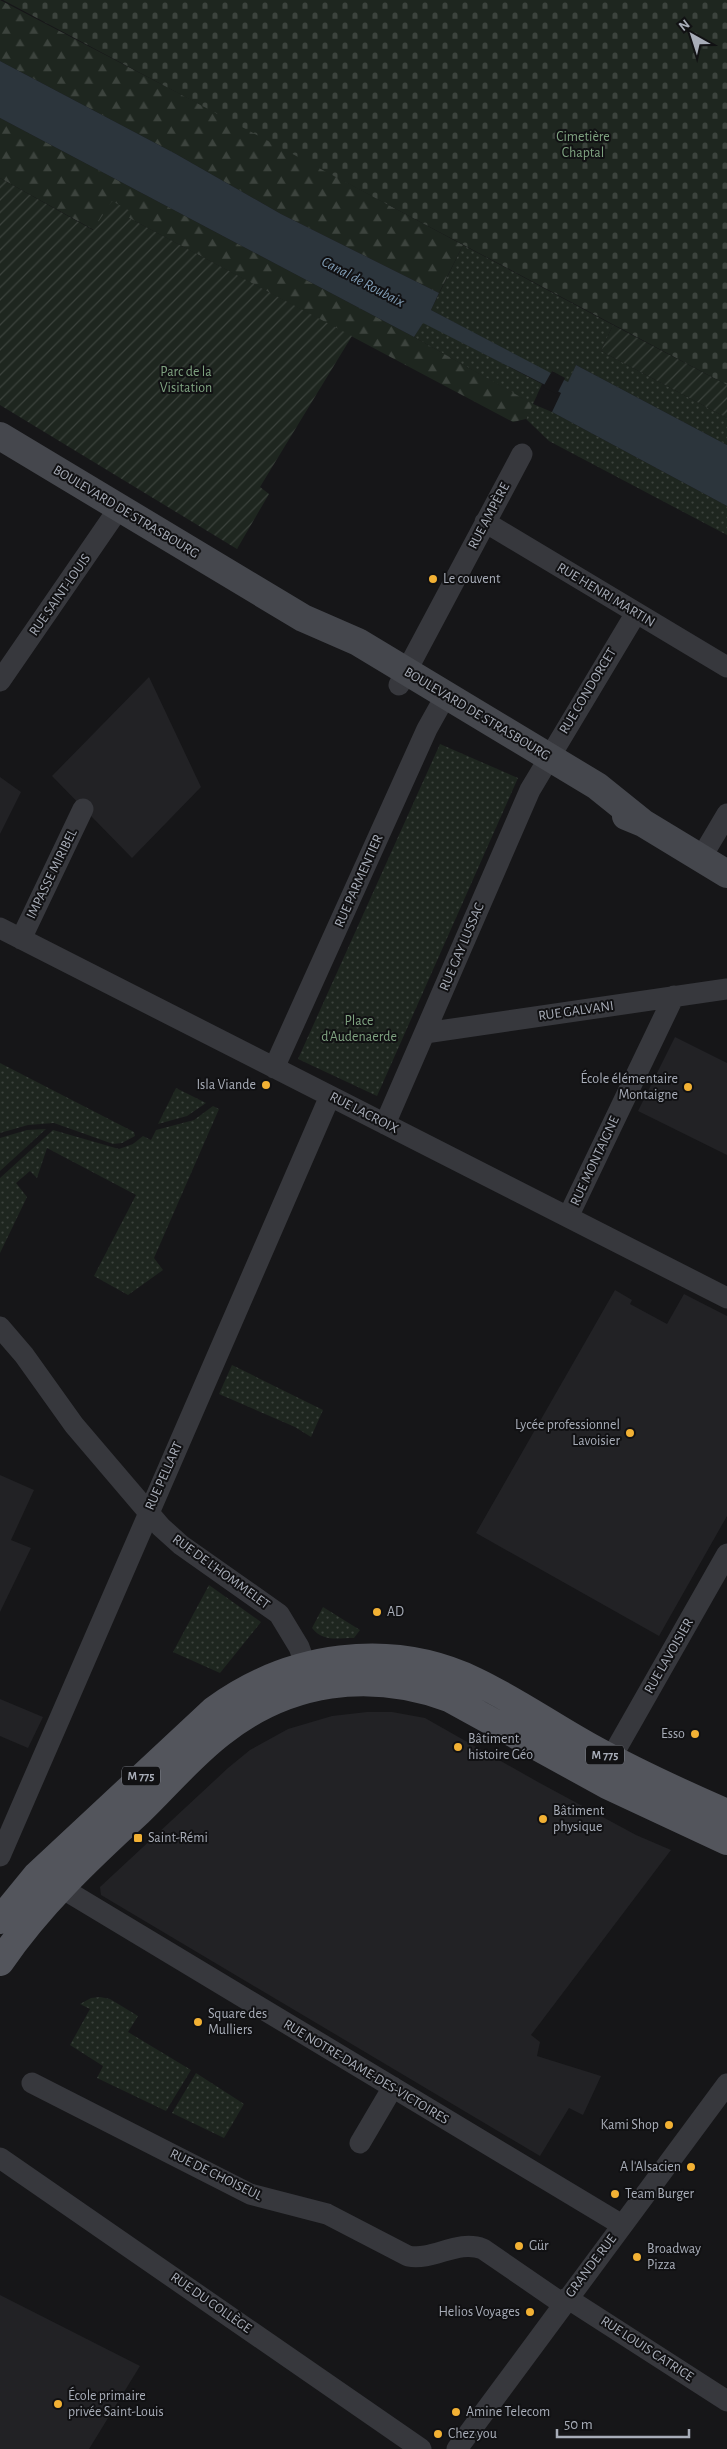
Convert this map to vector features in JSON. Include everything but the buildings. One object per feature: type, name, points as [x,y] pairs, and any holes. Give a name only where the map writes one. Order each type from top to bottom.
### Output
[{"type":"main road","name":"BOULEVARD DE STRASBOURG","points":[[0,436],[303,618],[344,652],[403,679],[545,764],[594,802],[643,823],[727,874]]},
{"type":"main road","name":"M 775","points":[[0,1962],[22,1931],[60,1887],[182,1767],[220,1734],[336,1659],[369,1657],[398,1659],[437,1667],[488,1688],[611,1758],[727,1813]]},
{"type":"main road","name":"M 775","points":[[1,1917],[36,1876],[214,1710],[250,1687],[271,1677],[310,1676],[348,1683],[392,1684],[422,1689],[449,1698],[607,1785],[727,1841]]},
{"type":"street","name":"RUE AMPÈRE","points":[[403,679],[522,454]]},
{"type":"street","name":"RUE SAINT-LOUIS","points":[[0,681],[119,508]]},
{"type":"street","name":"RUE HENRI MARTIN","points":[[485,522],[727,667]]},
{"type":"street","name":"RUE CONDORCET","points":[[545,764],[636,613]]},
{"type":"street","name":"RUE PARMENTIER","points":[[274,1068],[442,702]]},
{"type":"street","name":"RUE GAY LUSSAC","points":[[385,1124],[545,764]]},
{"type":"street","name":"IMPASSE MIRIBEL","points":[[21,939],[84,809]]},
{"type":"street","points":[[701,858],[727,814]]},
{"type":"street","name":"RUE LACROIX","points":[[0,928],[727,1298]]},
{"type":"street","name":"RUE GALVANI","points":[[425,1033],[727,989]]},
{"type":"street","name":"RUE MONTAIGNE","points":[[568,1217],[674,996]]},
{"type":"street","name":"RUE PELLART","points":[[0,1856],[330,1096]]},
{"type":"street","name":"RUE DE L'HOMMELET","points":[[4,1339],[148,1512],[175,1540],[279,1614],[299,1647],[310,1676]]},
{"type":"street","name":"RUE LAVOISIER","points":[[611,1758],[725,1564]]},
{"type":"street","name":"RUE NOTRE-DAME-DES-VICTOIRES","points":[[60,1887],[622,2225]]},
{"type":"street","name":"RUE DE CHOISEUL","points":[[32,2084],[250,2194],[327,2214],[408,2256],[416,2258],[468,2245],[483,2249],[565,2301]]},
{"type":"street","name":"GRANDE RUE","points":[[457,2449],[727,2084]]},
{"type":"street","points":[[360,2143],[393,2087]]},
{"type":"street","name":"RUE DU COLLÈGE","points":[[0,2158],[421,2449]]},
{"type":"street","name":"RUE LOUIS CATRICE","points":[[565,2301],[727,2401]]},
{"type":"shaded area","points":[[149,677],[201,787],[132,858],[52,776]]},
{"type":"shaded area","points":[[0,777],[21,792],[0,834]]},
{"type":"shaded area","name":"École élémentaire Montaigne","points":[[675,1037],[727,1063],[727,1155],[638,1111]]},
{"type":"shaded area","name":"Lycée professionnel Lavoisier","points":[[615,1290],[632,1300],[630,1304],[667,1324],[684,1294],[727,1316],[727,1516],[659,1636],[476,1533]]},
{"type":"shaded area","points":[[0,1475],[34,1490],[11,1540],[31,1548],[0,1612]]},
{"type":"shaded area","points":[[0,1699],[43,1717],[28,1748],[0,1736]]},
{"type":"shaded area","points":[[367,1712],[392,1712],[425,1718],[636,1835],[671,1850],[531,2035],[540,2042],[537,2056],[601,2076],[583,2115],[569,2108],[540,2156],[101,1895],[100,1887],[228,1768],[250,1750],[288,1729],[332,1716]]},
{"type":"shaded area","name":"École primaire privée Saint-Louis","points":[[0,2295],[140,2366],[89,2449],[0,2449]]},
{"type":"green space","points":[[0,0],[255,133],[463,245],[439,293],[281,214],[176,154],[0,61]]},
{"type":"green space","name":"Cimetière Chaptal","points":[[3,0],[727,0],[727,385]]},
{"type":"green space","points":[[0,118],[414,337],[533,404],[526,419],[513,422],[129,218],[112,202],[94,230],[0,178]]},
{"type":"green space","name":"Parc de la Visitation","points":[[0,178],[93,230],[112,201],[132,212],[129,218],[352,336],[260,487],[269,494],[237,549],[0,405]]},
{"type":"green space","points":[[463,245],[613,325],[601,351],[727,418],[727,445],[576,365],[568,383],[431,310]]},
{"type":"green space","points":[[423,322],[542,384],[533,404],[552,412],[727,506],[727,535],[549,441],[526,419],[532,404],[414,337]]},
{"type":"green space","points":[[613,325],[727,385],[727,418],[601,351]]},
{"type":"green space","name":"Place d'Audenaerde","points":[[440,744],[518,778],[377,1096],[298,1059]]},
{"type":"green space","points":[[0,1063],[134,1132],[135,1136],[122,1143],[113,1144],[54,1123],[28,1125],[0,1133]]},
{"type":"green space","points":[[176,1088],[206,1103],[187,1116],[158,1124]]},
{"type":"green space","points":[[213,1106],[219,1109],[154,1258],[163,1270],[128,1295],[94,1276],[136,1195],[47,1148],[37,1178],[30,1171],[16,1183],[27,1197],[0,1253],[0,1178],[53,1130],[119,1149],[133,1144],[143,1136],[151,1140],[156,1130],[194,1120]]},
{"type":"green space","points":[[46,1129],[0,1171],[0,1138],[27,1130]]},
{"type":"green space","points":[[232,1365],[323,1410],[311,1437],[295,1427],[219,1394]]},
{"type":"green space","points":[[209,1585],[261,1622],[220,1673],[173,1652]]},
{"type":"green space","points":[[323,1607],[360,1630],[354,1638],[326,1637],[312,1628]]},
{"type":"green space","points":[[91,1998],[110,1999],[138,2016],[128,2032],[191,2070],[166,2111],[97,2078],[103,2066],[70,2045],[90,2009],[80,2004]]},
{"type":"green space","points":[[196,2073],[244,2104],[224,2138],[172,2113]]},
{"type":"water","name":"Canal de Roubaix","points":[[0,61],[176,154],[281,214],[439,293],[431,310],[568,382],[576,365],[727,445],[727,506],[552,412],[561,393],[423,323],[414,337],[0,118]]},
{"type":"pier","points":[[552,371],[565,378],[557,394],[543,387]]},
{"type":"place","name":"Le couvent","points":[[433,579]]},
{"type":"place","name":"Isla Viande","points":[[266,1085]]},
{"type":"place","name":"École élémentaire Montaigne","points":[[688,1087]]},
{"type":"place","name":"Lycée professionnel Lavoisier","points":[[630,1433]]},
{"type":"place","name":"AD","points":[[377,1612]]},
{"type":"place","name":"Esso","points":[[695,1734]]},
{"type":"place","name":"Bâtiment histoire Géo","points":[[458,1747]]},
{"type":"place","name":"Bâtiment physique","points":[[543,1819]]},
{"type":"place","name":"Saint-Rémi","points":[[138,1838]]},
{"type":"place","name":"Square des Mulliers","points":[[198,2022]]},
{"type":"place","name":"Kami Shop","points":[[669,2125]]},
{"type":"place","name":"A l'Alsacien","points":[[691,2167]]},
{"type":"place","name":"Team Burger","points":[[615,2194]]},
{"type":"place","name":"Gür","points":[[519,2246]]},
{"type":"place","name":"Broadway Pizza","points":[[637,2257]]},
{"type":"place","name":"Helios Voyages","points":[[530,2312]]},
{"type":"place","name":"École primaire privée Saint-Louis","points":[[58,2404]]},
{"type":"place","name":"Amine Telecom","points":[[456,2412]]},
{"type":"place","name":"Chez you","points":[[438,2434]]}]
